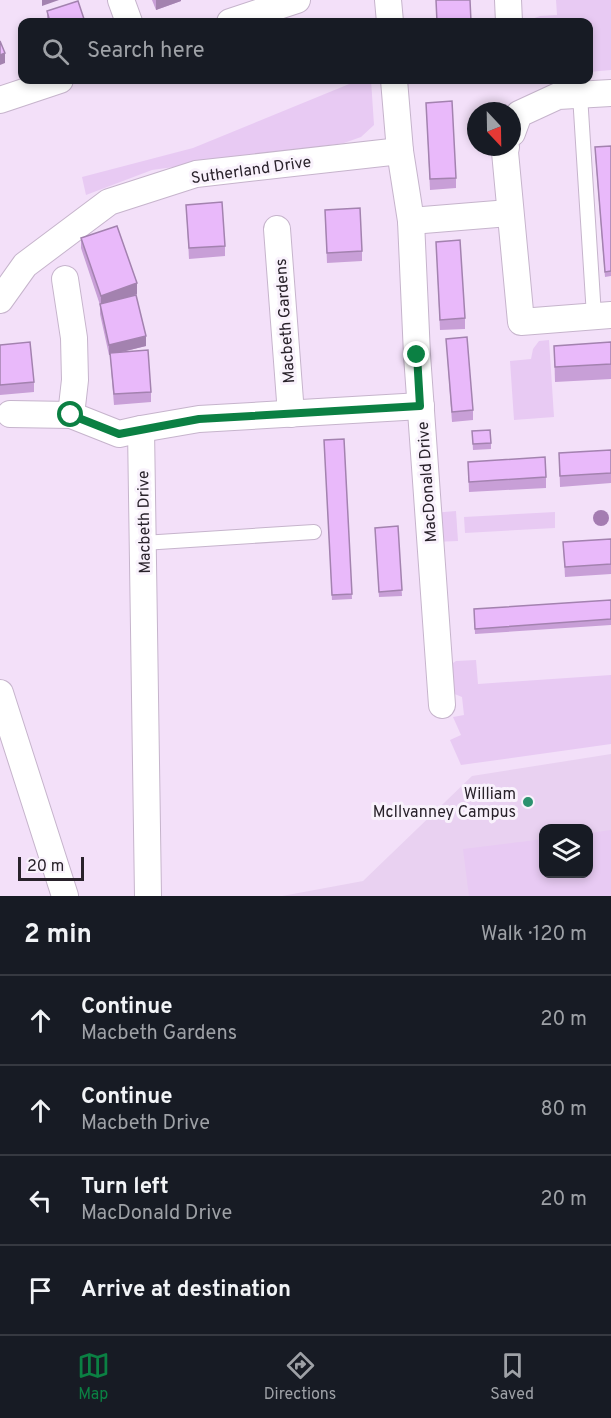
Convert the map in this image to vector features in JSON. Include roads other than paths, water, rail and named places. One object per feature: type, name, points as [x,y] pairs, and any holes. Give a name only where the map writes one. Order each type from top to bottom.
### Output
[{"type":"street","points":[[121,0],[128,18]]},
{"type":"street","points":[[242,18],[297,0]]},
{"type":"street","points":[[388,0],[390,18]]},
{"type":"street","points":[[0,100],[48,84]]},
{"type":"street","name":"MacDonald Drive","points":[[394,84],[400,151],[411,221],[420,406],[442,705]]},
{"type":"street","points":[[521,113],[558,96],[611,93]]},
{"type":"street","name":"Sutherland Drive","points":[[0,300],[25,265],[109,202],[196,174],[400,151]]},
{"type":"street","points":[[505,156],[521,322],[603,315]]},
{"type":"street","points":[[411,221],[509,213]]},
{"type":"street","name":"Macbeth Gardens","points":[[277,229],[291,414]]},
{"type":"street","points":[[65,279],[74,338],[75,380],[71,415]]},
{"type":"street","points":[[10,414],[71,415],[119,434],[199,419],[420,406]]},
{"type":"street","name":"Macbeth Drive","points":[[141,429],[148,896]]},
{"type":"street","points":[[0,693],[65,896]]},
{"type":"lane","points":[[580,95],[603,315]]},
{"type":"lane","points":[[143,543],[314,532]]},
{"type":"place","name":"William McIlvanney Campus","points":[[528,802]]}]
